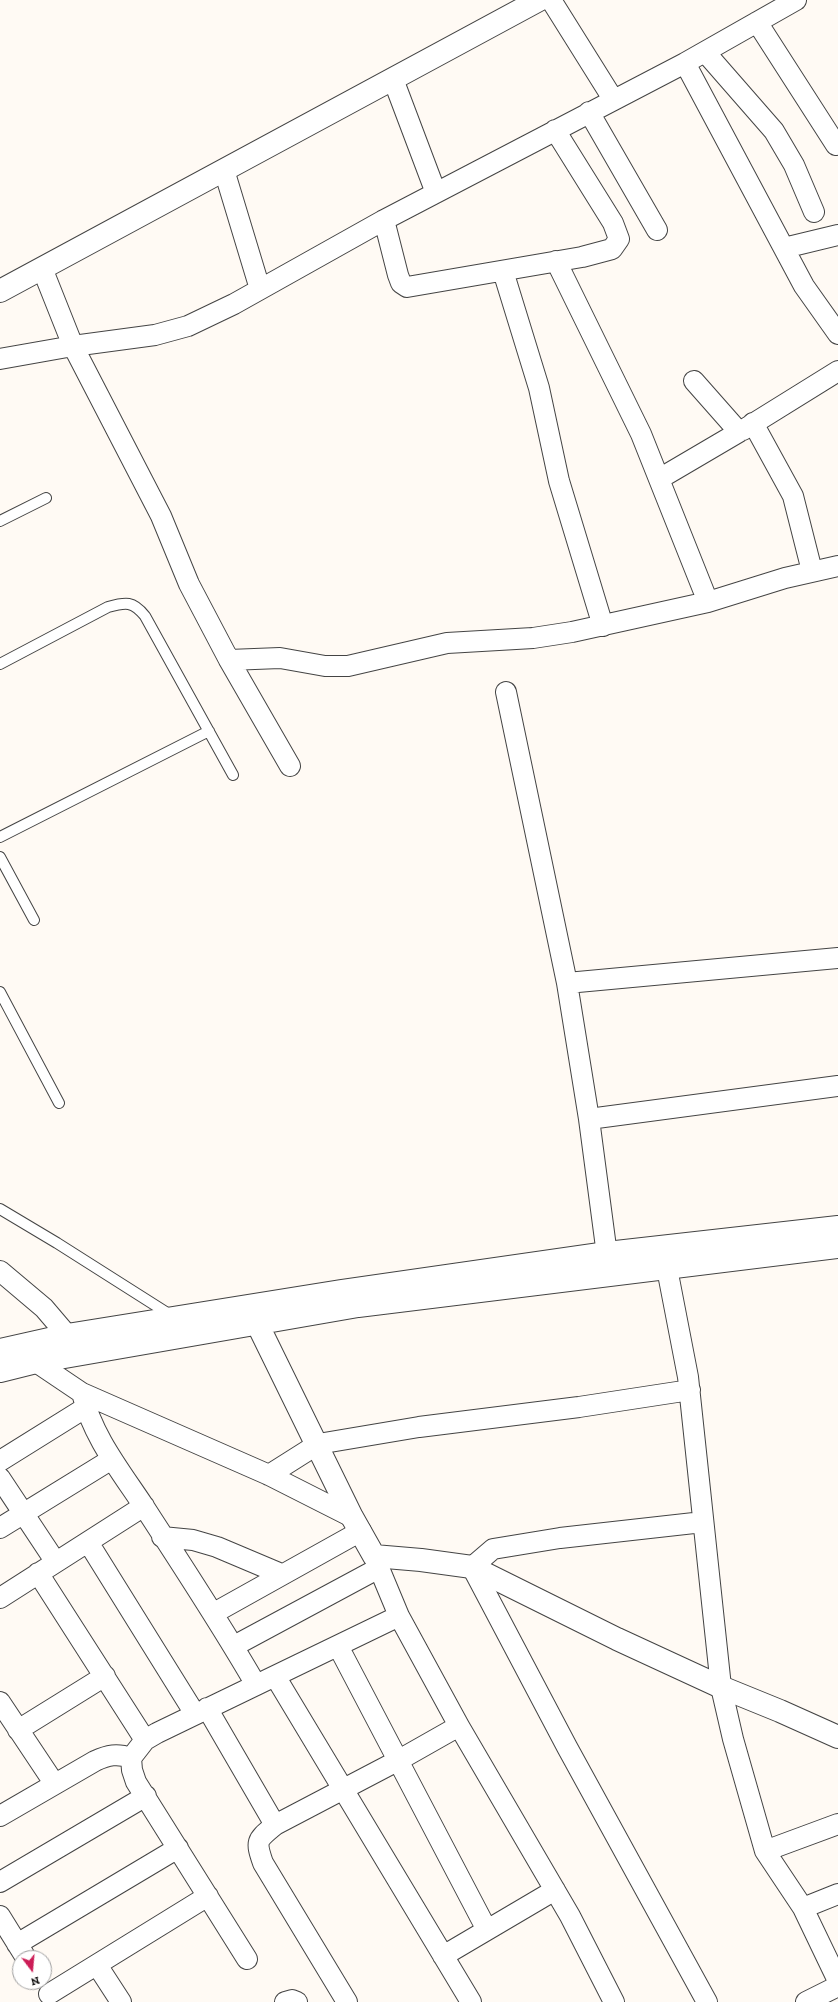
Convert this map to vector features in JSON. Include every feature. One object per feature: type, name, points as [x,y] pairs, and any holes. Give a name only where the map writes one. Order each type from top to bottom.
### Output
[{"type":"street","points":[[0,291],[539,0]]},
{"type":"street","points":[[551,0],[613,99]]},
{"type":"street","points":[[0,359],[73,346],[155,335],[188,326],[260,289],[384,220],[613,99],[685,63],[796,0]]},
{"type":"street","points":[[757,22],[836,145]]},
{"type":"street","points":[[705,52],[774,131],[794,165],[814,212]]},
{"type":"street","points":[[685,63],[804,286],[838,334]]},
{"type":"street","points":[[393,79],[436,193]]},
{"type":"street","points":[[589,112],[657,230]]},
{"type":"street","points":[[384,220],[398,275],[401,283],[407,288],[608,251],[616,245],[619,239],[613,222],[555,130]]},
{"type":"street","points":[[224,170],[260,289]]},
{"type":"street","points":[[784,248],[838,235]]},
{"type":"street","points":[[556,261],[638,427],[708,602]]},
{"type":"street","points":[[42,268],[73,346],[161,516],[189,584],[229,660],[290,766]]},
{"type":"street","points":[[503,271],[539,388],[559,481],[603,626]]},
{"type":"street","points":[[659,479],[838,371]]},
{"type":"street","points":[[694,381],[746,427],[793,496],[812,571]]},
{"type":"street","points":[[229,660],[280,658],[325,666],[348,666],[447,643],[533,638],[603,626],[708,602],[812,571],[838,566]]},
{"type":"street","points":[[506,692],[566,983],[589,1119],[610,1276]]},
{"type":"street","points":[[566,983],[838,958]]},
{"type":"street","points":[[589,1119],[838,1086]]},
{"type":"street","points":[[0,1371],[253,1314],[607,1253],[838,1227]]},
{"type":"street","points":[[663,1246],[690,1390],[721,1687],[743,1776],[765,1851],[804,1908],[838,1981]]},
{"type":"street","points":[[0,1350],[67,1335],[173,1317],[253,1314],[358,1306],[838,1247]]},
{"type":"street","points":[[0,1271],[44,1308],[67,1335]]},
{"type":"street","points":[[253,1314],[376,1562],[399,1616],[459,1726],[570,1916],[614,2002]]},
{"type":"street","points":[[36,1362],[83,1401],[269,1475],[357,1524]]},
{"type":"street","points":[[269,1475],[318,1444],[419,1427],[579,1407],[690,1390]]},
{"type":"street","points":[[83,1401],[112,1459],[144,1506],[162,1537],[214,1613],[256,1685]]},
{"type":"street","points":[[0,1460],[83,1401]]},
{"type":"street","points":[[0,1528],[112,1459]]},
{"type":"street","points":[[0,1478],[55,1561]]},
{"type":"street","points":[[0,1598],[55,1561],[144,1506]]},
{"type":"street","points":[[472,1567],[493,1549],[560,1538],[703,1522]]},
{"type":"street","points":[[214,1613],[281,1574],[357,1524]]},
{"type":"street","points":[[162,1537],[193,1540],[217,1547],[281,1574]]},
{"type":"street","points":[[88,1542],[275,1825]]},
{"type":"street","points":[[234,1646],[376,1562],[421,1560],[472,1567],[617,1639],[721,1687],[838,1737]]},
{"type":"street","points":[[472,1567],[567,1747],[707,2002]]},
{"type":"street","points":[[38,1573],[145,1740]]},
{"type":"street","points":[[247,1959],[136,1782],[132,1770],[131,1758],[145,1740],[201,1711],[399,1616]]},
{"type":"street","points":[[338,1646],[487,1930]]},
{"type":"street","points":[[18,1730],[105,1676]]},
{"type":"street","points":[[275,1676],[471,2002]]},
{"type":"street","points":[[0,1702],[54,1783]]},
{"type":"street","points":[[347,2002],[263,1863],[257,1847],[261,1836],[275,1825],[399,1760],[459,1726]]},
{"type":"street","points":[[2,1812],[109,1755],[122,1754],[131,1758]]},
{"type":"street","points":[[0,1882],[146,1796]]},
{"type":"street","points":[[765,1851],[838,1824]]},
{"type":"street","points":[[24,1950],[178,1848]]},
{"type":"street","points":[[443,1956],[555,1890]]},
{"type":"street","points":[[804,1908],[838,1894]]},
{"type":"street","points":[[49,1993],[208,1896]]},
{"type":"street","points":[[0,1916],[21,1950]]},
{"type":"street","points":[[97,1965],[121,2002]]},
{"type":"street","points":[[806,2002],[838,1986]]},
{"type":"street","points":[[285,2002],[292,2000],[297,2002]]},
{"type":"lane","points":[[0,521],[46,498]]},
{"type":"lane","points":[[0,664],[108,608],[124,603],[138,607],[145,616],[233,775]]},
{"type":"lane","points":[[0,837],[209,731]]},
{"type":"lane","points":[[0,857],[34,920]]},
{"type":"lane","points":[[0,992],[59,1103]]},
{"type":"lane","points":[[0,1209],[57,1243],[173,1317]]}]
